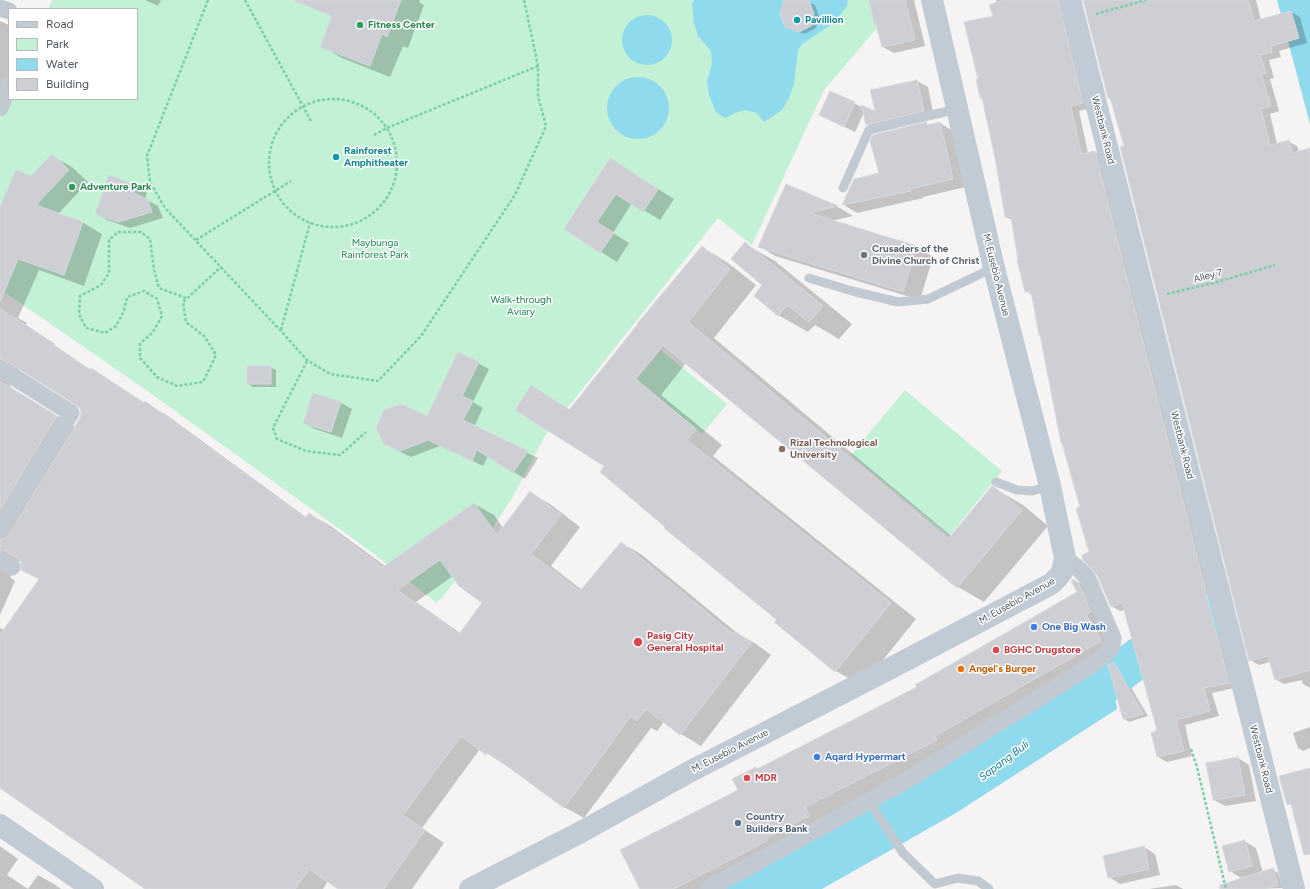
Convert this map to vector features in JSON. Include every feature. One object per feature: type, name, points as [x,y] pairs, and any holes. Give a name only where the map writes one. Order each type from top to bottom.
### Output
[{"type":"street","name":"M. Eusebio Avenue","points":[[470,889],[581,832],[691,771],[1051,584],[1062,572],[1065,558],[1050,486],[994,268],[932,0]]},
{"type":"street","name":"Westbank Road","points":[[1072,10],[1294,889]]},
{"type":"street","points":[[0,108],[8,88]]},
{"type":"street","points":[[0,371],[1,369],[71,413],[0,529]]},
{"type":"street","points":[[708,889],[870,803],[1092,664],[1108,652],[1112,646],[1113,638],[1088,579],[1080,570],[1065,558]]},
{"type":"street","points":[[0,825],[93,889]]},
{"type":"lane","points":[[843,188],[869,130],[957,109]]},
{"type":"lane","points":[[809,278],[852,291],[898,302],[928,299],[994,268]]},
{"type":"lane","points":[[996,482],[1017,490],[1032,491],[1050,486]]},
{"type":"lane","points":[[870,803],[903,852],[935,884],[958,878],[978,881],[989,889]]},
{"type":"path","points":[[208,0],[147,156],[150,182],[165,208],[307,360],[330,374],[378,381],[421,336],[516,195],[546,126],[538,96],[538,66],[524,0]]},
{"type":"path","points":[[245,0],[311,121]]},
{"type":"path","points":[[1072,10],[1146,0]]},
{"type":"path","points":[[374,135],[387,128],[538,66]]},
{"type":"path","points":[[342,99],[356,103],[369,110],[380,119],[387,128],[395,144],[398,158],[397,172],[394,186],[378,210],[353,224],[338,227],[324,227],[310,223],[297,216],[286,207],[271,182],[268,168],[269,154],[273,139],[279,127],[289,116],[302,106],[314,101],[342,99]]},
{"type":"path","points":[[196,240],[291,181]]},
{"type":"path","points":[[281,331],[310,223]]},
{"type":"path","points":[[186,298],[159,288],[154,270],[150,239],[141,232],[118,232],[109,240],[109,273],[101,286],[80,296],[79,314],[86,328],[105,333],[116,326],[124,311],[127,297],[144,291],[157,299],[162,316],[153,332],[140,344],[140,358],[157,377],[177,386],[203,382],[216,355],[205,337],[186,322],[183,302],[221,267]]},
{"type":"path","name":"Alley 7","points":[[1145,299],[1217,282],[1275,266]]},
{"type":"path","points":[[307,360],[273,428],[277,439],[306,451],[340,455],[366,432]]},
{"type":"path","points":[[1190,749],[1197,767],[1226,889]]},
{"type":"green space","name":"Maybunga Rainforest Park","points":[[52,0],[901,0],[824,90],[752,245],[718,218],[545,436],[512,498],[470,563],[437,603],[370,551],[146,390],[0,289],[0,119],[9,100],[138,100],[138,8],[48,8]]},
{"type":"green space","points":[[661,350],[727,404],[702,434],[637,379]]},
{"type":"green space","points":[[905,390],[1002,471],[949,536],[851,455]]},
{"type":"water","points":[[694,0],[848,0],[847,6],[835,22],[802,44],[798,50],[794,84],[789,98],[782,110],[764,122],[757,113],[745,110],[725,118],[716,112],[709,95],[707,82],[712,64],[711,51],[698,36],[694,23],[692,5]]},
{"type":"water","points":[[1277,0],[1310,0],[1310,124]]},
{"type":"water","points":[[647,15],[657,17],[665,22],[670,30],[672,40],[670,50],[665,58],[657,63],[647,65],[637,63],[629,58],[624,50],[622,40],[624,30],[629,22],[637,17]]},
{"type":"water","points":[[638,77],[650,80],[660,86],[666,96],[669,108],[666,120],[660,130],[650,136],[638,139],[626,136],[616,130],[610,120],[607,108],[610,96],[616,86],[626,80]]},
{"type":"water","points":[[1109,660],[1117,709],[956,813],[822,889],[721,889]]},
{"type":"building","name":"Fitness Center","points":[[295,0],[401,0],[387,37],[382,34],[370,66],[320,47],[332,16]]},
{"type":"building","name":"Pavillion","points":[[784,0],[809,0],[814,14],[811,26],[799,32],[785,27],[780,14]]},
{"type":"building","points":[[869,0],[905,0],[915,40],[882,47],[876,24],[874,24]]},
{"type":"building","points":[[1004,0],[1058,0],[1083,103],[1071,106],[1081,154],[1095,151],[1229,683],[1204,688],[1210,711],[1176,720],[1184,751],[1157,757],[1151,733],[1157,730],[1122,603],[1111,607],[1097,575],[1083,560],[1082,555],[1089,552],[1076,508],[1080,507],[1061,443],[1031,291],[1025,292],[1017,260],[1011,216],[1005,217],[995,158],[982,98],[980,98],[976,79],[978,79],[964,22],[993,16],[989,5]]},
{"type":"building","points":[[1083,0],[1248,0],[1254,21],[1291,11],[1299,38],[1271,46],[1272,52],[1260,55],[1266,73],[1261,74],[1271,106],[1261,109],[1270,145],[1289,140],[1292,153],[1310,148],[1310,670],[1275,680],[1268,656],[1249,661],[1120,146],[1124,146],[1110,98],[1108,98]]},
{"type":"building","points":[[917,80],[924,111],[866,125],[861,105],[875,111],[870,90]]},
{"type":"building","points":[[830,91],[855,102],[844,127],[819,115]]},
{"type":"building","points":[[926,122],[927,125],[940,122],[953,179],[910,189],[911,191],[842,205],[854,179],[879,173],[870,141],[873,135]]},
{"type":"building","points":[[52,154],[69,170],[36,205],[83,222],[64,275],[18,259],[0,302],[0,207],[16,170],[31,176]]},
{"type":"building","points":[[610,158],[658,189],[643,212],[616,194],[597,222],[614,233],[600,253],[564,229]]},
{"type":"building","points":[[109,175],[137,186],[134,193],[147,199],[152,212],[118,222],[95,214]]},
{"type":"building","points":[[786,184],[838,206],[809,213],[917,246],[903,292],[758,247]]},
{"type":"building","points":[[745,242],[823,306],[809,322],[787,305],[778,316],[754,296],[762,285],[731,259]]},
{"type":"building","points":[[702,246],[730,269],[688,322],[948,539],[992,486],[1022,510],[957,588],[663,345],[635,379],[696,429],[687,440],[891,603],[835,672],[774,622],[777,620],[664,528],[665,527],[600,472],[604,466],[515,410],[531,385],[569,410],[637,324]]},
{"type":"building","points":[[0,309],[35,331],[90,370],[91,368],[144,403],[145,401],[305,518],[309,513],[383,567],[474,503],[497,535],[530,491],[561,515],[531,554],[580,591],[621,542],[733,634],[735,631],[751,643],[680,735],[646,709],[637,721],[631,716],[564,808],[488,752],[486,755],[461,736],[403,815],[425,830],[384,889],[338,889],[309,869],[295,889],[145,889],[0,788],[0,635],[39,579],[21,570],[21,562],[17,558],[5,551],[0,550],[0,539],[5,538],[9,534],[80,418],[81,413],[80,408],[76,405],[6,361],[0,359]],"holes":[[[440,560],[459,586],[482,603],[459,634],[397,590]]]},
{"type":"building","points":[[458,352],[479,362],[462,396],[473,401],[463,420],[528,451],[513,473],[477,450],[472,461],[428,440],[400,451],[384,444],[376,428],[384,410],[401,404],[427,416]]},
{"type":"building","points":[[247,366],[271,366],[271,384],[247,384]]},
{"type":"building","points":[[0,381],[57,416],[0,510]]},
{"type":"building","points":[[313,393],[341,402],[331,432],[303,423]]},
{"type":"building","points":[[1074,579],[1079,584],[1091,612],[1086,614],[1101,641],[935,736],[937,740],[805,807],[809,816],[766,838],[767,841],[674,889],[640,889],[620,850],[738,790],[732,779],[756,767],[757,769],[917,687],[915,685],[1077,592],[1071,581]]},
{"type":"building","points":[[1114,662],[1143,714],[1123,719],[1108,665]]},
{"type":"building","points":[[1238,757],[1245,795],[1213,800],[1206,763]]},
{"type":"building","points":[[1310,768],[1310,854],[1304,855],[1291,804],[1287,805],[1279,776]]},
{"type":"building","points":[[1245,840],[1252,866],[1229,872],[1222,846]]},
{"type":"building","points":[[1144,846],[1149,869],[1108,878],[1103,856]]},
{"type":"building","points":[[1273,868],[1278,885],[1266,889],[1220,889],[1220,885]]},
{"type":"waterway","name":"Sapang Buli","points":[[1077,705],[1159,642],[1157,632],[1199,621],[1204,617],[1215,614]]},
{"type":"place","name":"Pavillion","points":[[797,20]]},
{"type":"place","name":"Fitness Center","points":[[360,25]]},
{"type":"place","name":"Rainforest Amphitheater","points":[[336,157]]},
{"type":"place","name":"Adventure Park","points":[[72,187]]},
{"type":"place","name":"Crusaders of the Divine Church of Christ","points":[[864,255]]},
{"type":"place","name":"Rizal Technological University","points":[[782,449]]},
{"type":"place","name":"One Big Wash","points":[[1034,627]]},
{"type":"place","name":"Pasig City General Hospital","points":[[638,642]]},
{"type":"place","name":"BGHC Drugstore","points":[[996,650]]},
{"type":"place","name":"Angel's Burger","points":[[961,669]]},
{"type":"place","name":"Aqard Hypermart","points":[[817,757]]},
{"type":"place","name":"MDR","points":[[747,778]]},
{"type":"place","name":"Country Builders Bank","points":[[738,823]]},
{"type":"park label","name":"Walk-through Aviary","points":[[521,306]]}]
